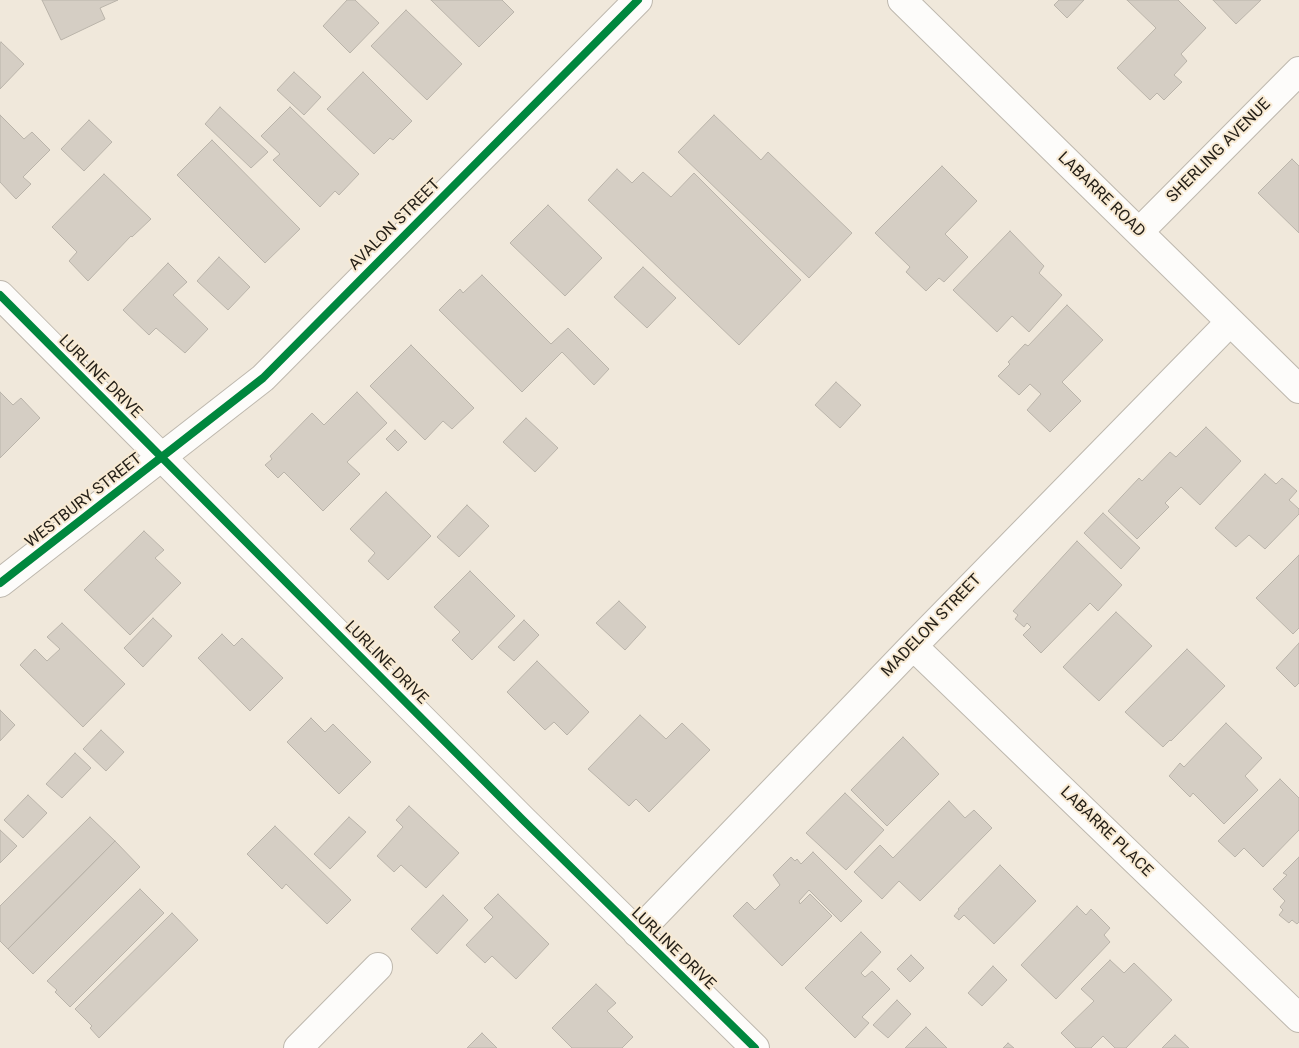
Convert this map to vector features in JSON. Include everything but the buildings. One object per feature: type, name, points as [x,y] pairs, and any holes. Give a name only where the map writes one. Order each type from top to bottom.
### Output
[{"type":"street","name":"AVALON STREET","points":[[161,458],[263,378],[638,0]]},
{"type":"street","name":"LABARRE ROAD","points":[[902,0],[1299,390]]},
{"type":"street","name":"SHERLING AVENUE","points":[[1139,232],[1299,71]]},
{"type":"street","name":"LURLINE DRIVE","points":[[0,295],[637,933],[755,1048]]},
{"type":"street","name":"MADELON STREET","points":[[637,933],[912,646],[1230,322]]},
{"type":"street","name":"WESTBURY STREET","points":[[0,584],[161,458]]},
{"type":"street","name":"LABARRE PLACE","points":[[912,646],[1299,1018]]},
{"type":"street","points":[[298,1048],[378,967]]},
{"type":"cycle path","points":[[0,583],[263,378],[638,0]]},
{"type":"cycle path","points":[[0,295],[523,820],[755,1048]]}]
